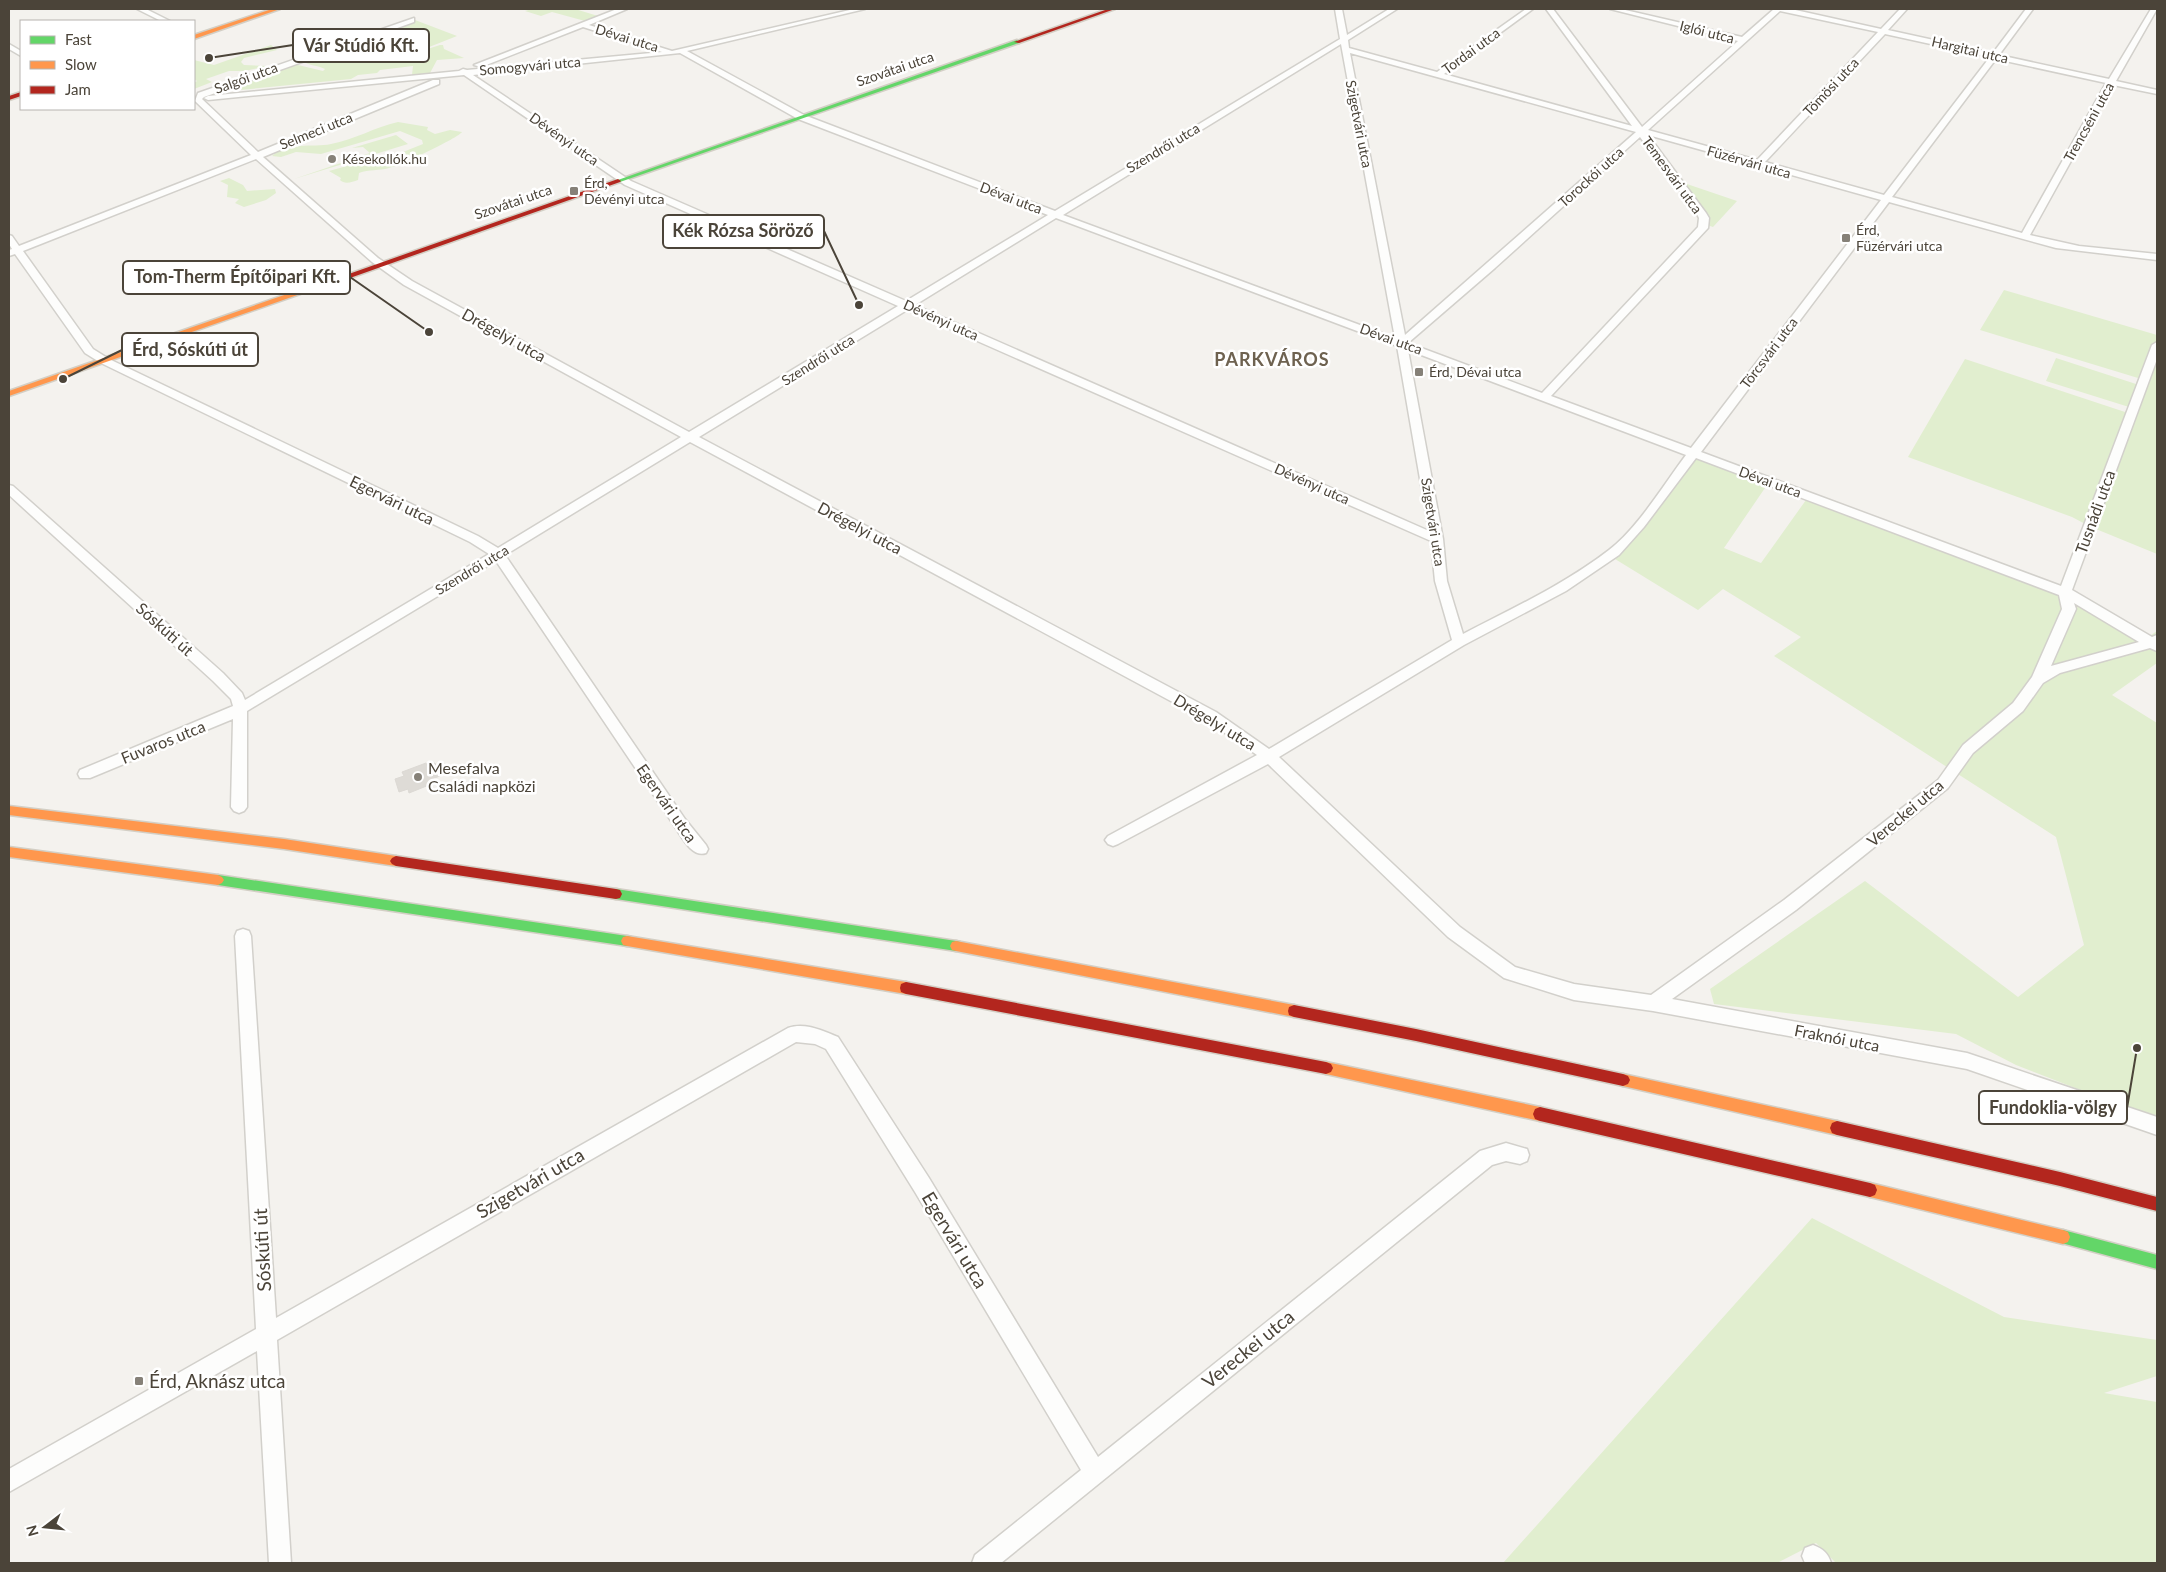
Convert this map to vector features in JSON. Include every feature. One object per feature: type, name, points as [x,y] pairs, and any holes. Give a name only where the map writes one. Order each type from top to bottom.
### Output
[{"type":"main road","points":[[195,36],[277,9]]},
{"type":"main road","name":"Szovátai utca","points":[[9,394],[1112,9]]},
{"type":"main road","points":[[9,810],[284,844],[952,946],[1416,1035],[1692,1095],[2060,1179],[2157,1204]]},
{"type":"main road","points":[[9,852],[324,895],[702,952],[1195,1040],[1466,1095],[1688,1146],[2072,1239],[2157,1262]]},
{"type":"street","points":[[141,9],[164,20]]},
{"type":"street","name":"Selmeci utca","points":[[13,251],[257,156],[462,72],[624,9]]},
{"type":"street","name":"Somogyvári utca","points":[[196,99],[671,53],[862,9]]},
{"type":"street","name":"Szigetvári utca","points":[[1338,9],[1343,45],[1402,343],[1437,539],[1441,580],[1459,642]]},
{"type":"street","name":"Szendrői utca","points":[[240,707],[268,694],[691,438],[1053,214],[1343,45],[1394,9]]},
{"type":"street","name":"Tordai utca","points":[[1438,75],[1530,9]]},
{"type":"street","name":"Temesvári utca","points":[[1544,397],[1703,228],[1704,218],[1550,9]]},
{"type":"street","name":"Iglói utca","points":[[1613,9],[1744,40]]},
{"type":"street","name":"Torockói utca","points":[[1402,343],[1492,266],[1778,9]]},
{"type":"street","name":"Hargitai utca","points":[[1782,9],[2157,92]]},
{"type":"street","name":"Tömösi utca","points":[[1758,164],[1904,9]]},
{"type":"street","name":"Törcsvári utca","points":[[1459,642],[1561,588],[1615,552],[1640,524],[1888,200],[2030,9]]},
{"type":"street","name":"Trencséni utca","points":[[2025,236],[2111,82],[2155,9]]},
{"type":"street","name":"Salgói utca","points":[[196,99],[201,95],[411,20]]},
{"type":"street","name":"Dévai utca","points":[[583,25],[671,53]]},
{"type":"street","name":"Füzérvári utca","points":[[1343,45],[1438,75],[1888,200],[2025,236],[2079,250],[2157,257]]},
{"type":"street","points":[[9,46],[20,53]]},
{"type":"street","name":"Dévai utca","points":[[682,51],[801,117],[1053,214],[2066,592],[2156,643]]},
{"type":"street","name":"Dévényi utca","points":[[462,72],[622,180],[904,307],[1437,539]]},
{"type":"street","name":"Drégelyi utca","points":[[196,99],[257,156],[380,264],[408,283],[691,438],[1211,716],[1269,756],[1454,932],[1510,973]]},
{"type":"street","name":"Egervári utca","points":[[9,238],[13,251],[89,351],[105,362],[474,540],[498,554],[680,823],[700,849]]},
{"type":"street","name":"Tusnádi utca","points":[[2038,679],[2069,609],[2066,592],[2157,345]]},
{"type":"street","name":"Sóskúti út","points":[[9,489],[218,678],[236,697],[240,707]]},
{"type":"street","points":[[1113,840],[1269,756],[1459,642]]},
{"type":"street","name":"Vereckei utca","points":[[1653,1003],[1790,905],[1943,784],[1968,750],[2018,707],[2038,679],[2056,669],[2156,643]]},
{"type":"street","points":[[239,808],[240,707]]},
{"type":"street","name":"Fuvaros utca","points":[[85,774],[222,718],[240,707]]},
{"type":"street","name":"Sóskúti út","points":[[243,936],[280,1563]]},
{"type":"street","name":"Fraknói utca","points":[[1510,973],[1574,992],[1653,1003],[1967,1061],[2157,1126]]},
{"type":"street","name":"Szigetvári utca","points":[[9,1481],[794,1034]]},
{"type":"street","name":"Egervári utca","points":[[794,1034],[816,1036],[832,1044],[922,1185],[1095,1472]]},
{"type":"street","name":"Vereckei utca","points":[[983,1563],[1487,1157],[1506,1152],[1520,1155]]},
{"type":"green space","points":[[532,9],[575,9],[598,16],[585,21],[552,12],[541,16],[525,11]]},
{"type":"green space","points":[[415,20],[457,36],[409,55],[443,45],[444,49],[464,58],[437,60],[430,73],[412,75],[413,66],[380,70],[377,73],[358,75],[351,79],[230,91],[227,87],[294,64],[323,71],[325,69],[302,61]]},
{"type":"green space","points":[[271,45],[277,50],[244,58],[241,62],[244,65],[267,66],[245,71],[229,71],[206,79],[212,82],[195,89],[195,82],[197,81],[195,80],[195,60],[214,65]]},
{"type":"green space","points":[[398,122],[428,127],[427,130],[435,134],[450,130],[462,132],[440,146],[395,166],[359,173],[358,180],[349,183],[342,182],[341,178],[329,171],[361,162],[383,160],[423,144],[422,140],[400,131],[321,154],[296,152],[281,157],[272,156],[285,148],[340,142]]},
{"type":"green space","points":[[396,135],[408,144],[294,179],[370,153],[363,147],[352,148]]},
{"type":"green space","points":[[229,178],[243,185],[247,191],[275,189],[276,193],[266,200],[244,207],[235,203],[239,199],[227,197],[228,185],[220,181]]},
{"type":"green space","points":[[1684,183],[1737,201],[1713,227],[1707,225],[1705,212]]},
{"type":"green space","points":[[2004,290],[2157,335],[2157,554],[2091,527],[2072,517],[1908,457],[1965,359],[2125,412],[2129,407],[2046,381],[2056,358],[2136,384],[2138,378],[1980,330]]},
{"type":"green space","points":[[1695,458],[1767,485],[1724,548],[1761,563],[1806,500],[2056,593],[2141,642],[2157,631],[2157,663],[2112,695],[2157,723],[2157,1136],[2150,1117],[2016,1065],[1956,1034],[1714,1004],[1710,989],[1865,881],[2018,997],[2084,945],[2056,837],[1774,656],[1801,637],[1723,589],[1698,610],[1615,559]]},
{"type":"green space","points":[[1812,1218],[2004,1317],[2157,1340],[2157,1376],[2104,1393],[2157,1402],[2157,1563],[1836,1563],[1816,1543],[1777,1563],[1503,1563]]},
{"type":"building","name":"Mesefalva Családi napközi","points":[[426,763],[427,766],[435,763],[440,776],[432,779],[434,783],[409,793],[408,789],[399,792],[395,779],[404,776],[402,772]]},
{"type":"traffic: fast","points":[[618,181],[1017,42]]},
{"type":"traffic: fast","points":[[218,880],[627,941]]},
{"type":"traffic: fast","points":[[616,894],[956,946]]},
{"type":"traffic: fast","points":[[2063,1237],[2157,1262]]},
{"type":"traffic: slow","points":[[195,37],[277,9]]},
{"type":"traffic: slow","points":[[9,394],[316,287]]},
{"type":"traffic: slow","points":[[9,810],[284,844],[396,861]]},
{"type":"traffic: slow","points":[[9,852],[218,880]]},
{"type":"traffic: slow","points":[[627,941],[906,988]]},
{"type":"traffic: slow","points":[[956,946],[1294,1011]]},
{"type":"traffic: slow","points":[[1326,1068],[1540,1114]]},
{"type":"traffic: slow","points":[[1623,1080],[1837,1128]]},
{"type":"traffic: slow","points":[[1870,1190],[2063,1237]]},
{"type":"traffic: jam","points":[[1017,42],[1112,9]]},
{"type":"traffic: jam","points":[[9,98],[20,94]]},
{"type":"traffic: jam","points":[[316,287],[618,181]]},
{"type":"traffic: jam","points":[[396,861],[616,894]]},
{"type":"traffic: jam","points":[[906,988],[1326,1068]]},
{"type":"traffic: jam","points":[[1294,1011],[1416,1035],[1623,1080]]},
{"type":"traffic: jam","points":[[1540,1114],[1870,1190]]},
{"type":"traffic: jam","points":[[1837,1128],[2060,1179],[2157,1204]]},
{"type":"place","name":"Vár Stúdió Kft.","points":[[209,58]]},
{"type":"place","name":"Késekollók.hu","points":[[332,159]]},
{"type":"place","name":"Érd, Dévényi utca","points":[[574,191]]},
{"type":"place","name":"Érd, Füzérvári utca","points":[[1846,238]]},
{"type":"place","name":"Kék Rózsa Söröző","points":[[859,305]]},
{"type":"place","name":"Tom-Therm Építőipari Kft.","points":[[429,332]]},
{"type":"place","name":"Érd, Dévai utca","points":[[1419,372]]},
{"type":"place","name":"Érd, Sóskúti út","points":[[63,379]]},
{"type":"place","name":"Mesefalva Családi napközi","points":[[418,777]]},
{"type":"place","name":"Fundoklia-völgy","points":[[2137,1048]]},
{"type":"place","name":"Érd, Aknász utca","points":[[139,1381]]},
{"type":"district","name":"PARKVÁROS","points":[[1272,360]]}]
